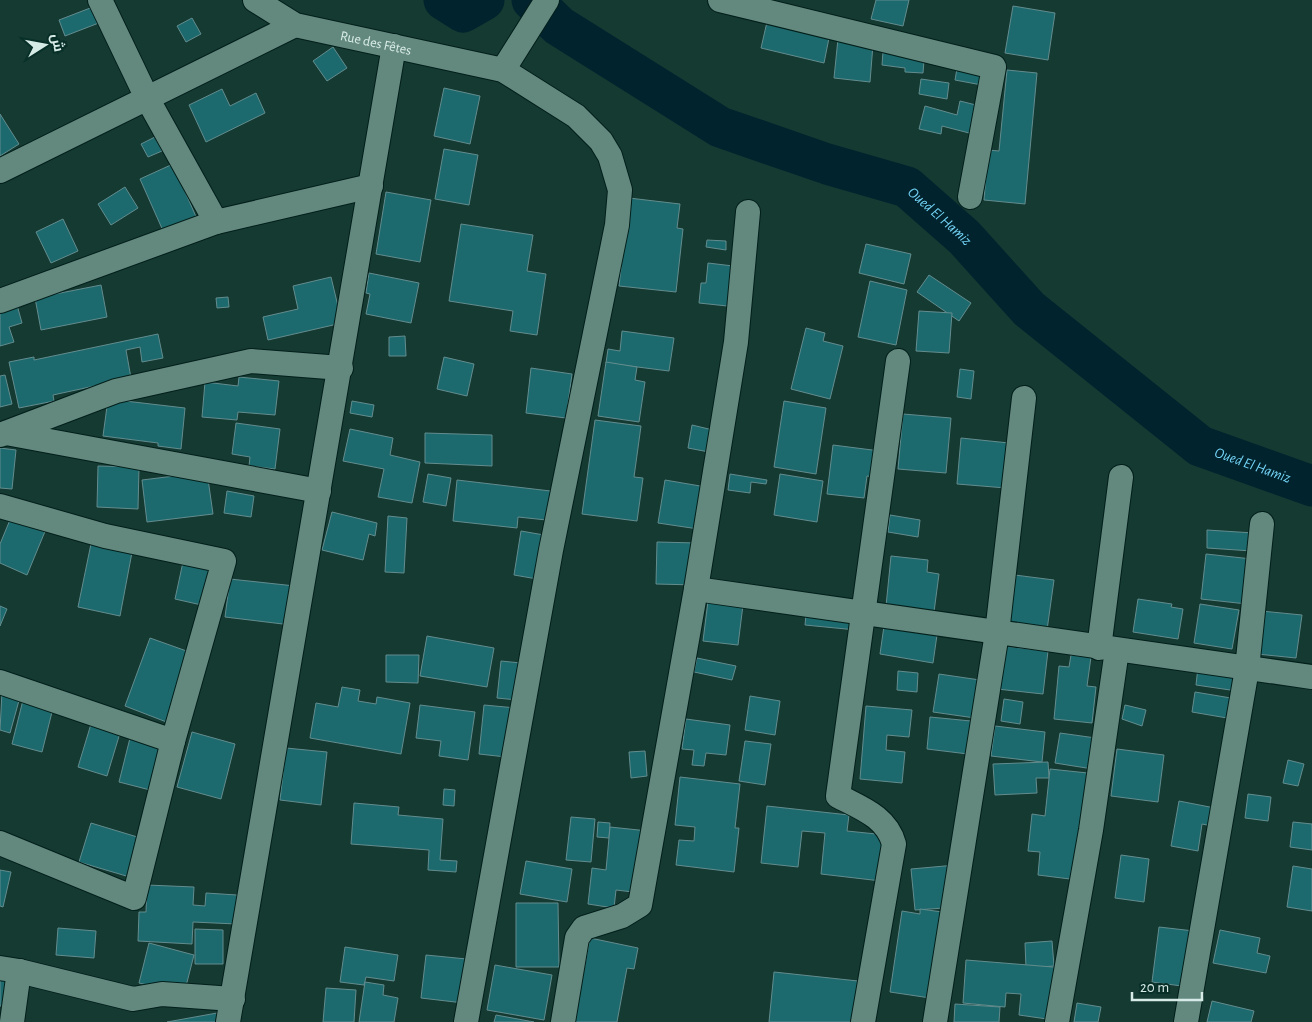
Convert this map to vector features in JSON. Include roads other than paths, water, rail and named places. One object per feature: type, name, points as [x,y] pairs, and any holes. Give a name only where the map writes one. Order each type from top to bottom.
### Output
[{"type":"street","points":[[100,0],[147,98],[216,222]]},
{"type":"street","name":"Rue des Fêtes","points":[[255,0],[295,25],[503,70],[576,116],[601,141],[616,172],[620,190],[620,208],[549,560],[466,1022]]},
{"type":"street","points":[[503,70],[547,0]]},
{"type":"street","points":[[720,0],[994,67],[970,197]]},
{"type":"street","points":[[0,171],[295,25]]},
{"type":"street","points":[[228,1022],[341,368],[394,46]]},
{"type":"street","points":[[0,301],[216,222],[371,186]]},
{"type":"street","points":[[563,1022],[577,938],[584,928],[622,916],[640,905],[696,590],[736,342],[748,212]]},
{"type":"street","points":[[3,434],[116,391],[251,361],[341,368]]},
{"type":"street","points":[[863,1022],[894,844],[887,826],[838,796],[898,361]]},
{"type":"street","points":[[935,1022],[997,634],[1024,398]]},
{"type":"street","points":[[3,434],[319,491]]},
{"type":"street","points":[[1057,1022],[1092,830],[1108,649],[1120,477]]},
{"type":"street","points":[[0,506],[105,536],[224,561],[173,741],[134,898],[0,843]]},
{"type":"street","points":[[1186,1022],[1246,669],[1262,524]]},
{"type":"street","points":[[696,590],[1312,677]]},
{"type":"street","points":[[0,682],[173,741]]},
{"type":"street","points":[[12,1022],[10,970],[133,999],[162,994],[233,999]]},
{"type":"waterway","name":"Oued El Hamiz","points":[[444,0],[463,12],[484,0]]},
{"type":"waterway","name":"Oued El Hamiz","points":[[463,12],[468,0]]},
{"type":"waterway","name":"Oued El Hamiz","points":[[532,0],[559,26],[720,127],[827,164],[907,187],[964,237],[1029,309],[1200,446],[1312,486]]}]
